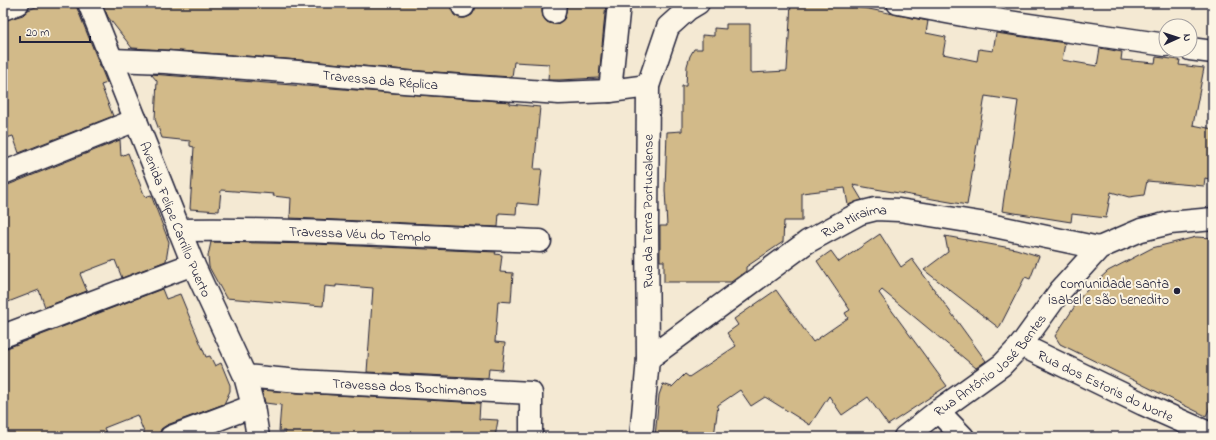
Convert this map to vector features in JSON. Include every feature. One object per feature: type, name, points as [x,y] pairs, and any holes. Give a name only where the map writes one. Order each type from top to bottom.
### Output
[{"type":"street","points":[[3,9],[18,3]]},
{"type":"street","name":"Avenida Felipe Carrillo Puerto","points":[[89,3],[193,264],[245,376],[253,406],[258,437]]},
{"type":"street","points":[[610,90],[619,3]]},
{"type":"street","name":"Rua da Terra Portucalense","points":[[641,437],[648,359],[648,86],[668,27],[688,8],[698,3]]},
{"type":"street","points":[[898,3],[968,16],[1158,44]]},
{"type":"street","points":[[1198,50],[1213,52]]},
{"type":"street","name":"Travessa da Réplica","points":[[112,60],[165,62],[404,82],[560,93],[648,86]]},
{"type":"street","points":[[3,173],[136,120]]},
{"type":"street","name":"Rua Miraima","points":[[648,359],[807,242],[860,213],[876,209],[899,210],[980,223],[1099,248]]},
{"type":"street","name":"Rua Antônio José Bentes","points":[[905,437],[938,411],[1002,365],[1022,345],[1060,291],[1099,248],[1140,230],[1170,223],[1213,219]]},
{"type":"street","name":"Travessa Véu do Templo","points":[[179,230],[230,229],[365,233],[540,242]]},
{"type":"street","points":[[3,336],[193,264]]},
{"type":"street","name":"Rua dos Estoris do Norte","points":[[1022,345],[1143,404],[1213,435]]},
{"type":"street","name":"Travessa dos Bochimanos","points":[[245,376],[307,381],[531,393],[531,437]]},
{"type":"street","points":[[171,437],[253,406]]},
{"type":"street","points":[[938,411],[963,437]]},
{"type":"building","points":[[46,3],[77,3],[77,8],[107,83],[101,85],[113,116],[19,153],[13,136],[3,139],[3,21],[23,15],[28,10]]},
{"type":"building","points":[[102,3],[451,3],[451,9],[454,15],[459,18],[465,18],[472,15],[475,10],[476,3],[542,3],[543,17],[547,22],[553,24],[559,23],[564,19],[567,3],[606,3],[599,78],[548,80],[549,64],[514,62],[512,77],[132,48],[108,17]]},
{"type":"building","points":[[791,3],[820,3],[869,9],[928,21],[926,33],[946,37],[943,54],[977,61],[979,49],[993,51],[996,33],[1065,43],[1062,60],[1097,66],[1100,48],[1122,52],[1121,60],[1155,63],[1156,57],[1180,60],[1179,65],[1204,68],[1193,125],[1213,129],[1213,180],[1205,178],[1204,186],[1147,181],[1144,195],[1129,197],[1111,192],[1106,218],[1072,214],[1071,222],[1002,211],[1018,101],[985,96],[967,205],[853,185],[862,200],[848,205],[845,188],[802,193],[802,221],[784,221],[783,242],[746,267],[746,271],[731,282],[664,282],[664,261],[660,261],[660,226],[667,226],[665,190],[667,132],[682,131],[682,86],[686,86],[687,66],[690,56],[694,49],[702,49],[702,35],[714,36],[714,28],[726,29],[726,24],[750,24],[750,73],[787,71]]},
{"type":"building","points":[[151,74],[510,102],[510,104],[540,107],[534,169],[542,169],[538,205],[517,203],[516,214],[499,213],[498,227],[290,218],[291,198],[273,196],[274,194],[221,190],[219,211],[190,209],[194,147],[190,146],[190,141],[162,138],[155,119],[157,81]]},
{"type":"building","points":[[120,140],[121,156],[128,153],[145,197],[151,195],[169,242],[166,261],[122,278],[115,260],[80,274],[87,291],[45,307],[39,290],[3,304],[3,185],[8,185]]},
{"type":"building","points":[[880,234],[901,267],[912,259],[986,361],[976,368],[882,290],[879,293],[947,386],[888,425],[868,397],[842,415],[829,396],[810,425],[765,397],[751,406],[740,390],[718,405],[714,437],[655,437],[659,395],[663,384],[672,387],[685,374],[689,377],[736,346],[727,333],[738,325],[734,319],[776,290],[813,342],[848,318],[845,313],[850,310],[817,261],[831,251],[839,262]]},
{"type":"building","points":[[945,236],[1016,249],[1039,256],[1030,279],[1025,277],[999,328],[924,270],[948,252]]},
{"type":"building","points":[[1196,237],[1213,238],[1213,401],[1206,416],[1060,344],[1055,336],[1083,294],[1108,271],[1152,248]]},
{"type":"building","points":[[211,242],[314,244],[496,252],[495,254],[502,255],[500,272],[513,273],[511,302],[498,301],[495,342],[505,343],[502,370],[489,369],[488,378],[367,372],[373,288],[336,285],[336,287],[325,286],[323,306],[226,298],[209,267],[208,256]]},
{"type":"building","points":[[162,289],[166,299],[180,294],[206,357],[210,356],[215,366],[221,363],[230,385],[230,391],[224,404],[167,425],[161,429],[159,437],[146,437],[137,415],[104,428],[108,437],[3,437],[3,348],[7,348]]},
{"type":"building","points":[[262,390],[480,403],[479,419],[498,420],[495,437],[285,437],[285,431],[279,431],[281,405],[265,403]]},
{"type":"place","name":"comunidade santa isabel e são benedito","points":[[1177,291]]}]
